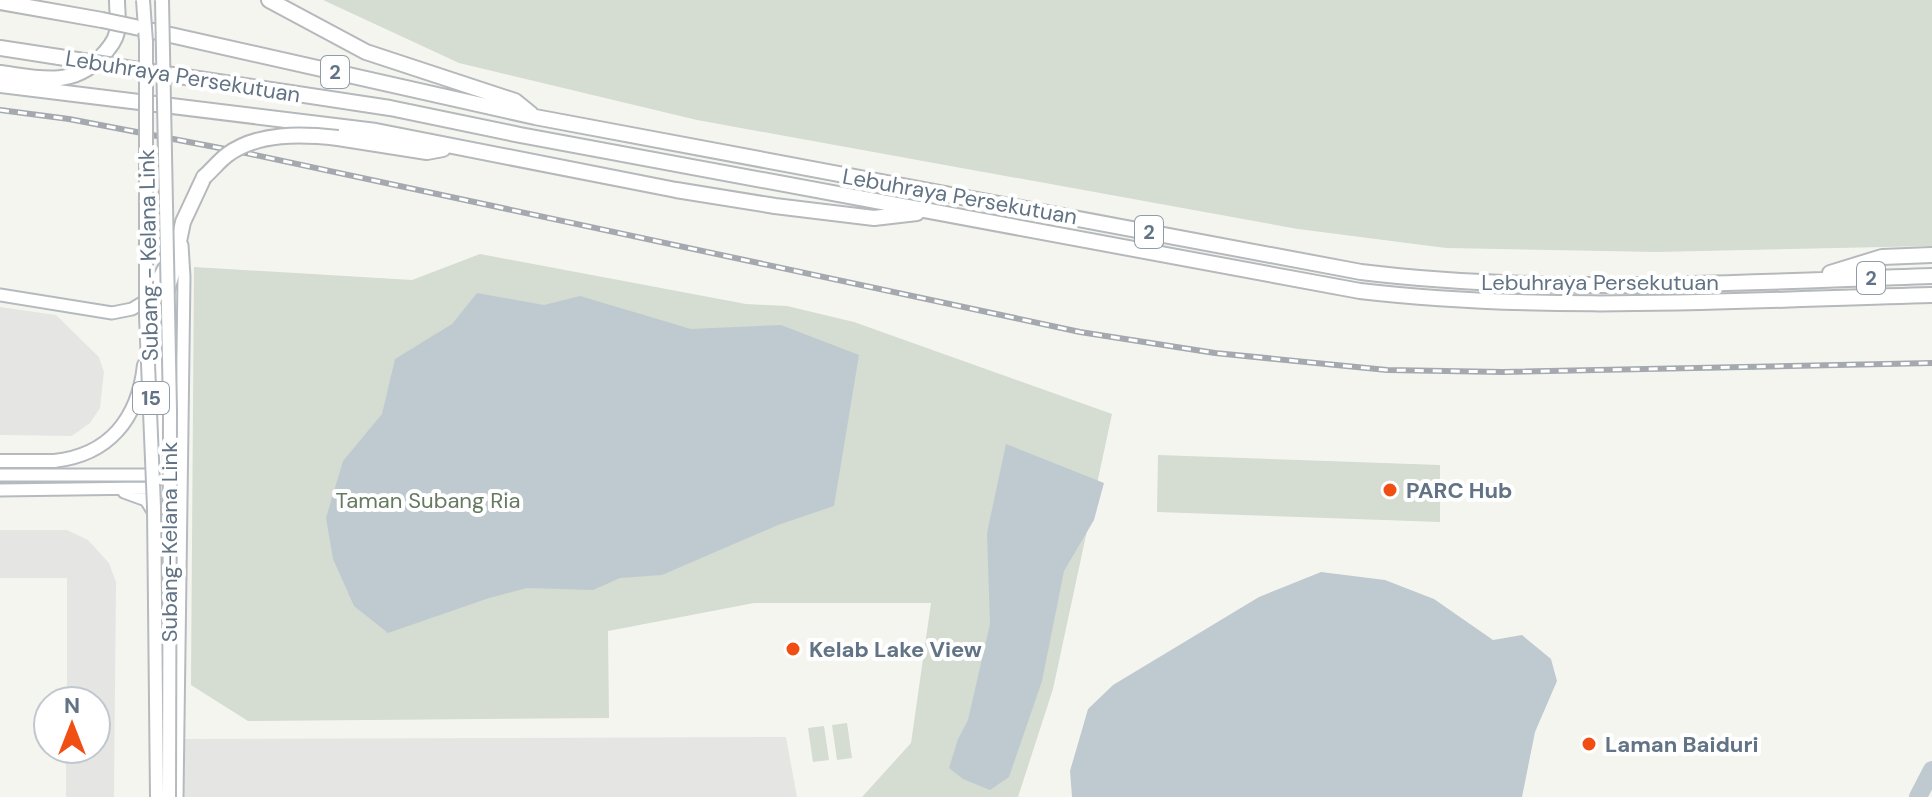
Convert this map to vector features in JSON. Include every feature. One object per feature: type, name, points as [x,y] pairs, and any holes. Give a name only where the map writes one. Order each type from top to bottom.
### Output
[{"type":"highway","points":[[0,73],[52,80],[72,78],[88,69],[111,46],[117,32],[117,0]]},
{"type":"highway","points":[[269,0],[366,52],[515,101],[535,117]]},
{"type":"highway","name":"Lebuhraya Persekutuan","points":[[0,2],[135,27],[535,117],[1361,272],[1475,283],[1625,284],[1932,276]]},
{"type":"highway","name":"Lebuhraya Persekutuan","points":[[0,48],[390,108],[520,135],[1360,291],[1436,300],[1626,303],[1932,295]]},
{"type":"highway","points":[[0,85],[376,131],[676,190],[775,206],[874,218],[933,212]]},
{"type":"highway","points":[[152,475],[158,321],[189,206],[204,177],[227,155],[257,141],[295,135],[338,138],[427,152],[455,147]]},
{"type":"highway","points":[[1810,280],[1882,257],[1932,255]]},
{"type":"main road","name":"Subang - Kelana Link","points":[[143,0],[146,42],[146,316],[154,491],[155,797]]},
{"type":"main road","name":"Subang-Kelana Link","points":[[162,0],[170,410],[169,797]]},
{"type":"main road","points":[[0,295],[112,313],[132,309],[147,300],[181,232]]},
{"type":"main road","points":[[177,797],[184,277],[181,232]]},
{"type":"main road","points":[[0,461],[72,459],[112,438],[130,413],[139,393],[145,359],[146,316]]},
{"type":"main road","points":[[32,450],[32,475]]},
{"type":"main road","points":[[0,475],[152,475],[171,487],[180,508]]},
{"type":"main road","points":[[0,490],[151,487],[152,475]]},
{"type":"main road","points":[[152,475],[158,520],[155,797]]},
{"type":"main road","points":[[112,489],[141,497],[150,504],[158,520]]},
{"type":"shaded area","points":[[477,293],[544,305],[580,296],[691,329],[781,325],[859,355],[834,506],[778,525],[662,575],[620,578],[593,590],[527,588],[388,633],[354,606],[333,559],[326,518],[343,461],[382,414],[395,359],[452,324]]},
{"type":"shaded area","points":[[0,307],[56,315],[99,357],[104,372],[100,408],[90,423],[72,436],[0,435]]},
{"type":"shaded area","points":[[1006,444],[1104,483],[1094,520],[1064,571],[1042,681],[1009,777],[990,790],[963,779],[949,768],[968,720],[990,624],[987,533]]},
{"type":"shaded area","points":[[0,530],[67,530],[88,540],[109,563],[116,582],[114,797],[66,797],[66,765],[112,765],[112,685],[67,685],[67,578],[0,578]]},
{"type":"shaded area","points":[[1321,572],[1385,580],[1434,599],[1493,640],[1522,635],[1551,659],[1557,681],[1535,732],[1522,797],[1072,797],[1070,771],[1088,709],[1113,685],[1259,597]]},
{"type":"shaded area","points":[[786,737],[797,797],[183,797],[183,739]]},
{"type":"green space","points":[[323,0],[1932,0],[1932,246],[1656,252],[1446,248],[1298,229],[697,120],[459,63]]},
{"type":"green space","name":"Taman Subang Ria","points":[[480,254],[746,304],[787,306],[854,322],[1112,414],[1053,689],[1018,797],[862,797],[911,743],[931,603],[754,603],[608,631],[609,718],[248,721],[191,685],[194,267],[412,280]]},
{"type":"green space","points":[[1158,455],[1440,465],[1440,522],[1157,512]]},
{"type":"green space","points":[[847,723],[852,758],[837,760],[832,725]]},
{"type":"green space","points":[[824,726],[829,760],[813,762],[808,728]]},
{"type":"waterway","points":[[1918,797],[1932,770]]},
{"type":"railway","points":[[0,110],[69,119],[246,153],[1080,332],[1215,353],[1387,370],[1503,372],[1932,363]]},
{"type":"place","name":"PARC Hub","points":[[1390,490]]},
{"type":"place","name":"Kelab Lake View","points":[[793,649]]},
{"type":"place","name":"Laman Baiduri","points":[[1589,744]]}]
